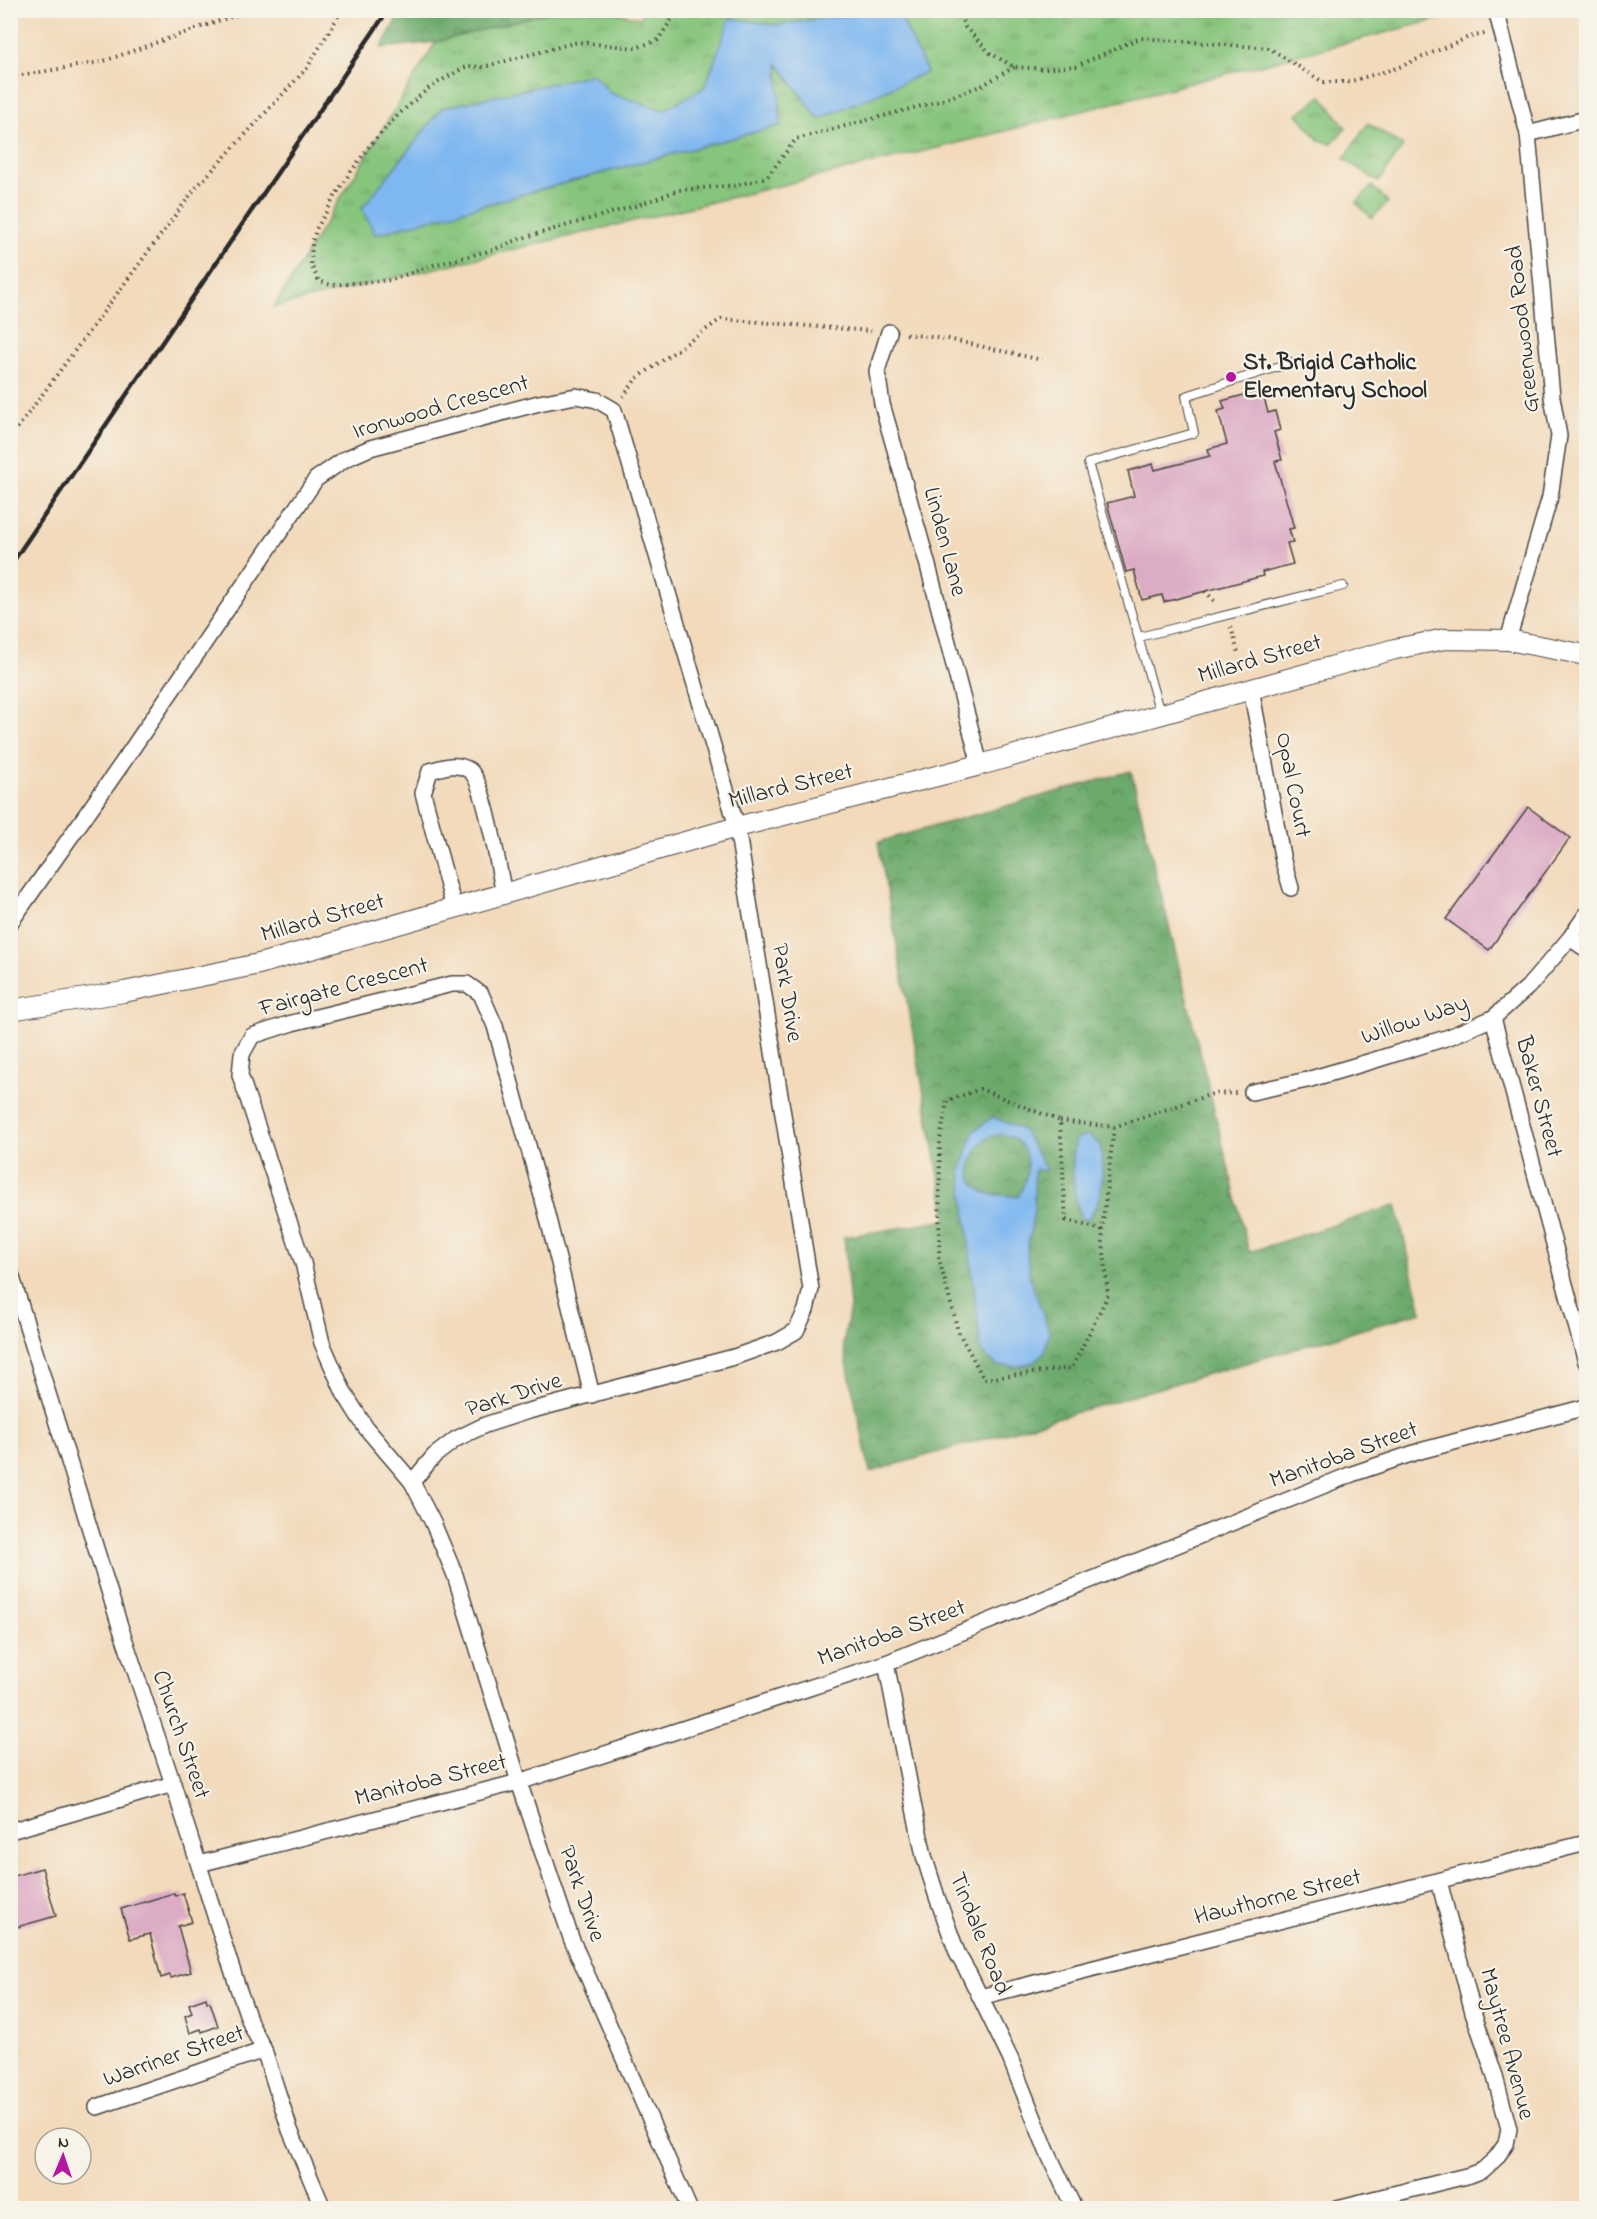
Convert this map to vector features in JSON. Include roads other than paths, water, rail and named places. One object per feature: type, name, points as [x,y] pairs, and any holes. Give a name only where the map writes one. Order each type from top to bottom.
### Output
[{"type":"street","name":"Greenwood Road","points":[[1496,10],[1528,134],[1552,397],[1559,436],[1550,496],[1508,640]]},
{"type":"street","points":[[1528,134],[1587,119]]},
{"type":"street","name":"Linden Lane","points":[[889,332],[877,371],[882,404],[927,562],[980,765]]},
{"type":"street","name":"Ironwood Crescent","points":[[10,923],[316,479],[345,459],[370,448],[539,403],[576,396],[597,400],[614,410],[736,827]]},
{"type":"street","name":"Millard Street","points":[[10,1010],[124,992],[259,964],[736,827],[980,765],[1405,647],[1444,639],[1508,640],[1587,655]]},
{"type":"street","name":"Opal Court","points":[[1251,689],[1283,861],[1291,888]]},
{"type":"street","points":[[454,908],[423,793],[430,771],[453,764],[471,771],[481,786],[504,894]]},
{"type":"street","name":"Park Drive","points":[[689,2208],[571,1938],[519,1782],[455,1575],[434,1522],[412,1482],[434,1456],[456,1439],[484,1425],[734,1357],[777,1342],[796,1330],[806,1310],[811,1289],[736,827]]},
{"type":"street","name":"Willow Way","points":[[1252,1092],[1307,1080],[1375,1060],[1449,1037],[1493,1018],[1528,987],[1587,915]]},
{"type":"street","points":[[1570,938],[1587,949]]},
{"type":"street","name":"Fairgate Crescent","points":[[412,1482],[366,1428],[344,1393],[322,1343],[303,1263],[240,1075],[242,1054],[252,1036],[292,1023],[452,984],[467,984],[481,994],[495,1026],[545,1207],[592,1395]]},
{"type":"street","name":"Baker Street","points":[[1493,1018],[1587,1362]]},
{"type":"street","name":"Church Street","points":[[10,1271],[119,1623],[247,2015],[264,2050],[290,2130],[323,2208]]},
{"type":"street","name":"Manitoba Street","points":[[199,1864],[519,1782],[886,1663],[1352,1474],[1420,1451],[1587,1407]]},
{"type":"street","name":"Tindale Road","points":[[886,1663],[924,1856],[958,1955],[1010,2058],[1047,2151],[1074,2208]]},
{"type":"street","points":[[10,1831],[173,1784]]},
{"type":"street","name":"Hawthorne Street","points":[[980,1997],[1587,1843]]},
{"type":"street","name":"Maytree Avenue","points":[[1337,2208],[1470,2175],[1483,2170],[1506,2144],[1509,2129],[1494,2073],[1473,2012],[1439,1881]]},
{"type":"street","name":"Warriner Street","points":[[97,2107],[264,2050]]},
{"type":"lane","points":[[1161,714],[1088,463],[1194,433],[1186,396],[1293,362]]},
{"type":"lane","points":[[1139,637],[1343,586]]},
{"type":"water","points":[[872,11],[898,11],[927,72],[819,119],[778,64],[781,125],[375,234],[362,208],[442,108],[593,74],[610,93],[664,110],[705,87],[730,18],[777,25]]},
{"type":"water","points":[[993,1117],[1023,1130],[1045,1168],[1045,1171],[1036,1169],[1034,1172],[1034,1209],[1027,1252],[1030,1279],[1049,1331],[1045,1351],[1034,1362],[1021,1366],[998,1366],[981,1351],[961,1171],[974,1131]],"holes":[[[1000,1134],[1011,1137],[1019,1143],[1027,1158],[1023,1188],[1018,1197],[984,1192],[977,1187],[971,1174],[976,1151],[980,1144],[991,1136]]]},
{"type":"water","points":[[1087,1135],[1100,1144],[1101,1184],[1093,1212],[1087,1219],[1081,1219],[1074,1189],[1073,1160],[1076,1139]]},
{"type":"railway","points":[[10,566],[388,10]]},
{"type":"place","name":"St. Brigid Catholic Elementary School","points":[[1231,377]]}]
